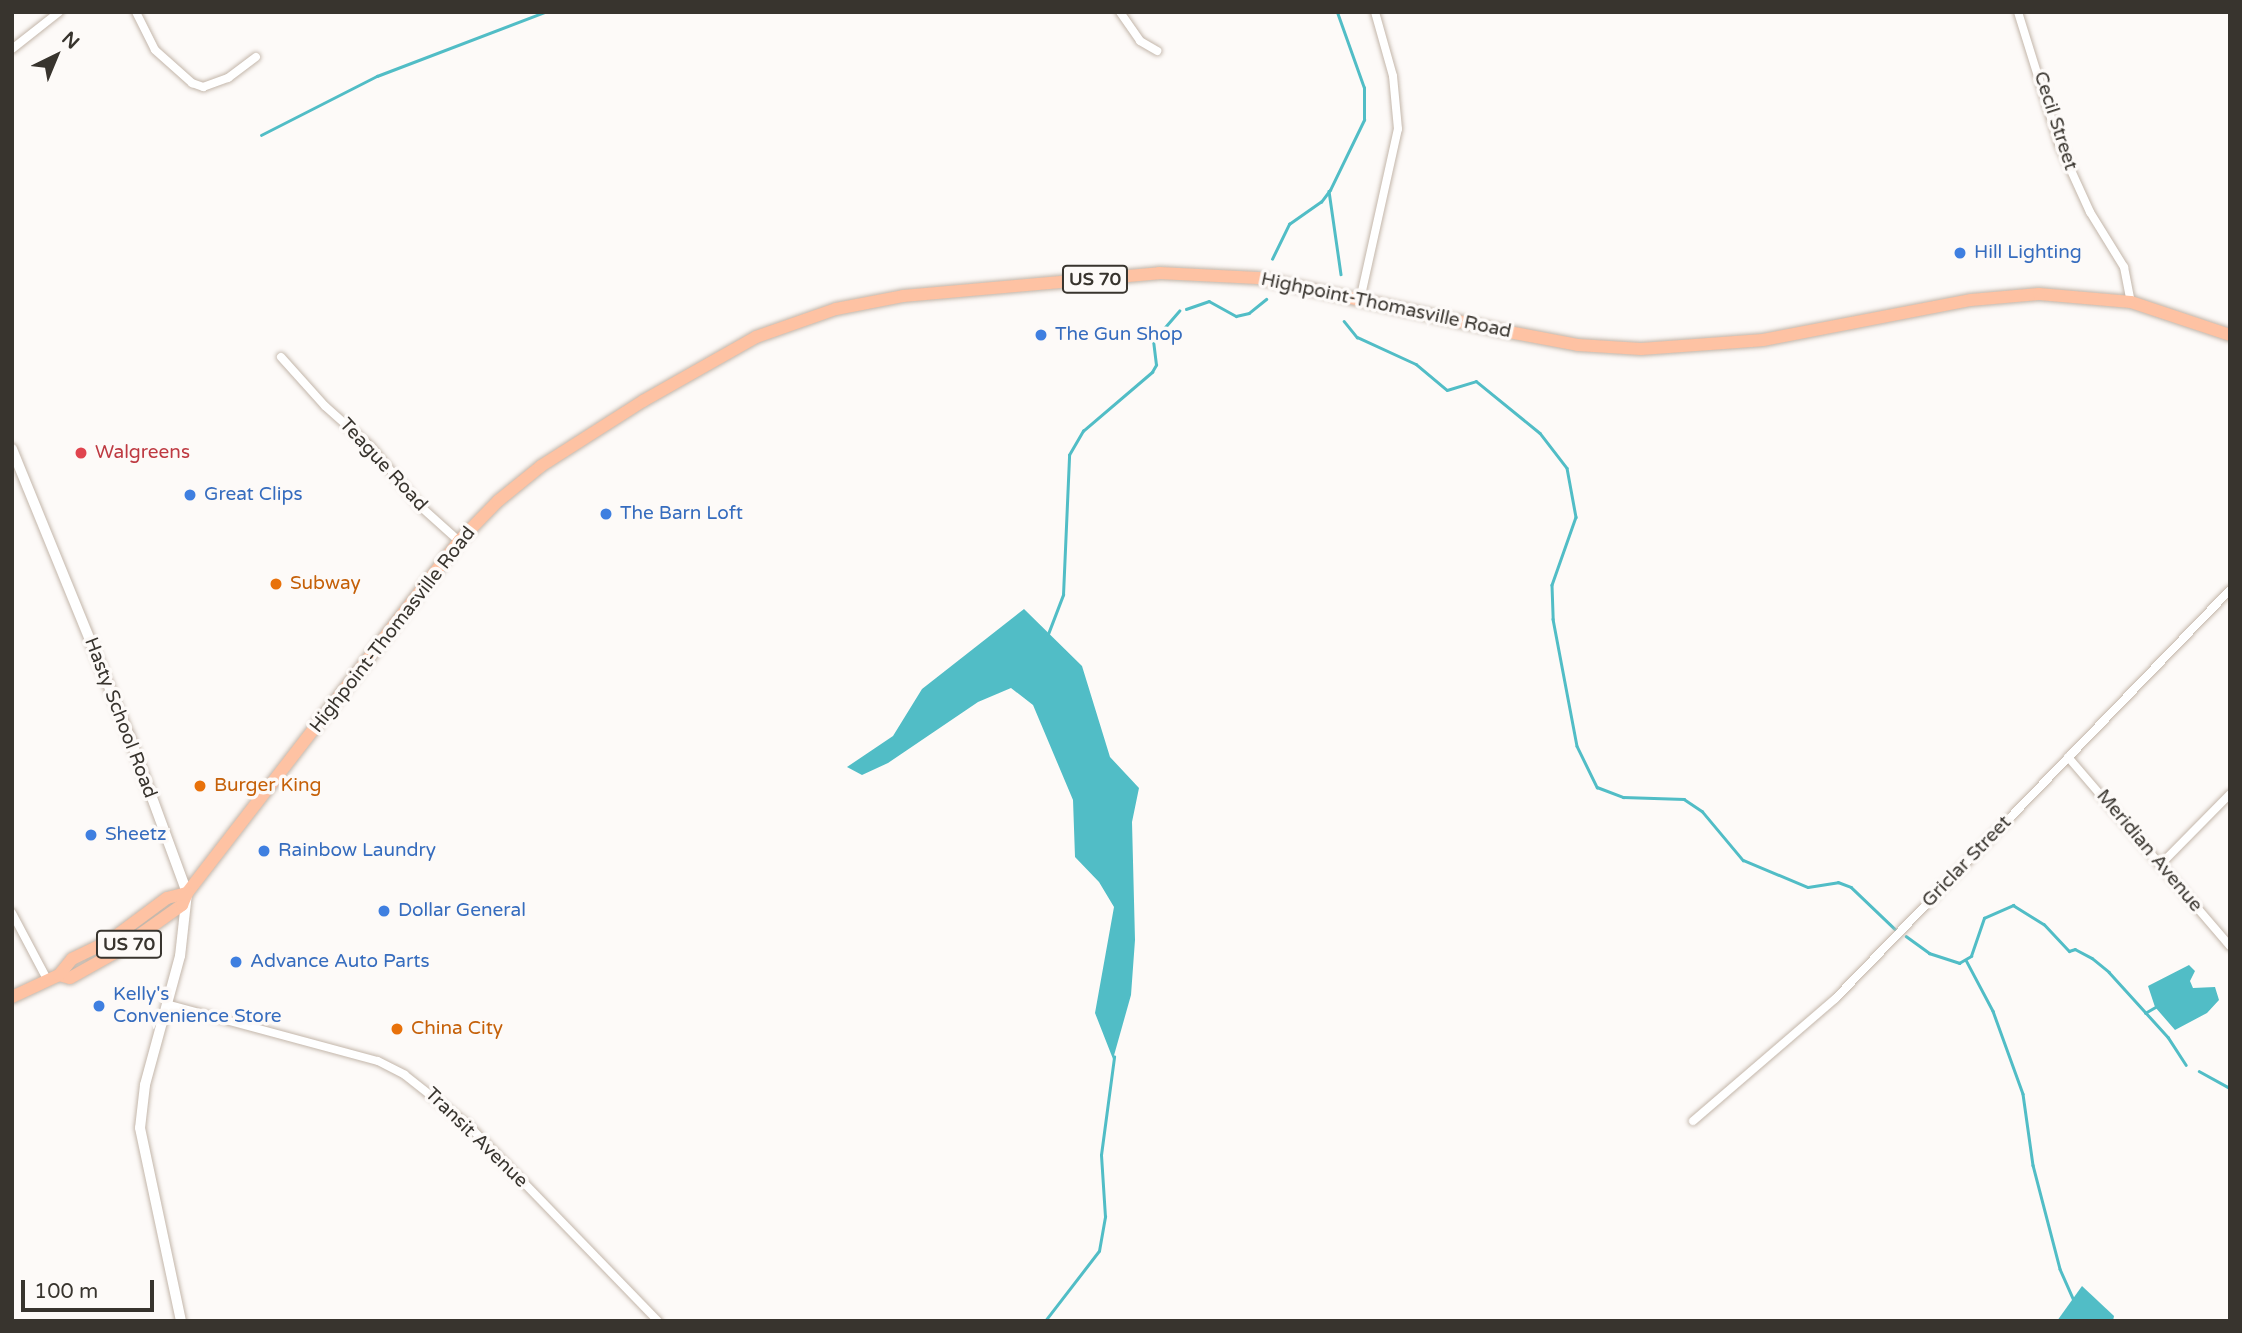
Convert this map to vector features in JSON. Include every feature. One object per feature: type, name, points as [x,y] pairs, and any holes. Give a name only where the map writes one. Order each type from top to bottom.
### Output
[{"type":"main road","name":"Highpoint-Thomasville Road","points":[[12,997],[54,978],[69,978],[113,954],[182,905],[187,893],[459,541],[504,496],[590,432],[757,337],[836,309],[903,296],[1159,273],[1258,278],[1578,345],[1641,349],[1763,340],[1971,299],[2039,293],[2130,302],[2230,335]]},
{"type":"street","points":[[12,49],[59,12]]},
{"type":"street","points":[[136,12],[155,50],[191,83],[203,87],[228,78],[256,57]]},
{"type":"street","points":[[1120,12],[1140,41],[1157,51]]},
{"type":"street","points":[[1360,300],[1398,128],[1393,76],[1375,12]]},
{"type":"street","name":"Cecil Street","points":[[2018,12],[2059,144],[2090,212],[2124,267],[2130,302]]},
{"type":"street","name":"Teague Road","points":[[281,357],[325,406],[371,447],[421,508],[459,541]]},
{"type":"street","name":"Hasty School Road","points":[[12,449],[129,735],[187,893],[170,1005],[145,1085],[140,1128],[181,1321]]},
{"type":"street","name":"Griclar Street","points":[[1693,1121],[1835,999],[2230,590]]},
{"type":"street","name":"Meridian Avenue","points":[[2068,757],[2230,946]]},
{"type":"street","points":[[2161,864],[2230,794]]},
{"type":"street","points":[[12,913],[54,978]]},
{"type":"street","name":"Transit Avenue","points":[[170,1005],[378,1061],[405,1074],[468,1125],[657,1321]]},
{"type":"water","points":[[1024,609],[1082,666],[1110,757],[1139,788],[1132,822],[1135,940],[1131,995],[1113,1059],[1095,1013],[1114,907],[1099,882],[1075,857],[1073,800],[1033,705],[1011,688],[978,702],[888,763],[862,775],[847,767],[893,736],[922,689]]},
{"type":"water","points":[[2189,965],[2195,971],[2190,981],[2193,988],[2215,987],[2219,1000],[2207,1013],[2175,1030],[2155,1007],[2148,986]]},
{"type":"water","points":[[2082,1286],[2114,1316],[2113,1321],[2057,1321]]},
{"type":"waterway","points":[[261,135],[377,76],[545,12]]},
{"type":"waterway","points":[[1272,259],[1289,224],[1321,202],[1330,190],[1364,120],[1364,88],[1337,12]]},
{"type":"waterway","points":[[1329,191],[1341,274]]},
{"type":"waterway","points":[[1186,309],[1209,301],[1236,316],[1249,313],[1266,299]]},
{"type":"waterway","points":[[1048,634],[1063,595],[1069,455],[1083,431],[1152,372],[1156,365],[1153,341],[1179,311]]},
{"type":"waterway","points":[[1344,321],[1357,337],[1416,364],[1447,390],[1476,381],[1540,433],[1567,468],[1576,517],[1552,585],[1553,619],[1577,746],[1597,787],[1623,797],[1684,799],[1702,811],[1743,860],[1808,887],[1838,882],[1851,887],[1895,929]]},
{"type":"waterway","points":[[1906,936],[1929,953],[1959,963],[1971,956],[1984,918],[2013,905],[2044,924],[2069,951],[2075,949],[2109,972],[2168,1037],[2186,1065]]},
{"type":"waterway","points":[[1966,960],[1993,1011],[2023,1094],[2033,1165],[2060,1269],[2073,1298]]},
{"type":"waterway","points":[[2145,1013],[2157,1006]]},
{"type":"waterway","points":[[1045,1321],[1099,1251],[1105,1217],[1101,1155],[1114,1057]]},
{"type":"waterway","points":[[2199,1071],[2230,1088]]},
{"type":"place","name":"Hill Lighting","points":[[1960,253]]},
{"type":"place","name":"The Gun Shop","points":[[1041,335]]},
{"type":"place","name":"Walgreens","points":[[81,453]]},
{"type":"place","name":"Great Clips","points":[[190,495]]},
{"type":"place","name":"The Barn Loft","points":[[606,514]]},
{"type":"place","name":"Subway","points":[[276,584]]},
{"type":"place","name":"Burger King","points":[[200,786]]},
{"type":"place","name":"Sheetz","points":[[91,835]]},
{"type":"place","name":"Rainbow Laundry","points":[[264,851]]},
{"type":"place","name":"Dollar General","points":[[384,911]]},
{"type":"place","name":"Advance Auto Parts","points":[[236,962]]},
{"type":"place","name":"Kelly's Convenience Store","points":[[99,1006]]},
{"type":"place","name":"China City","points":[[397,1029]]}]
